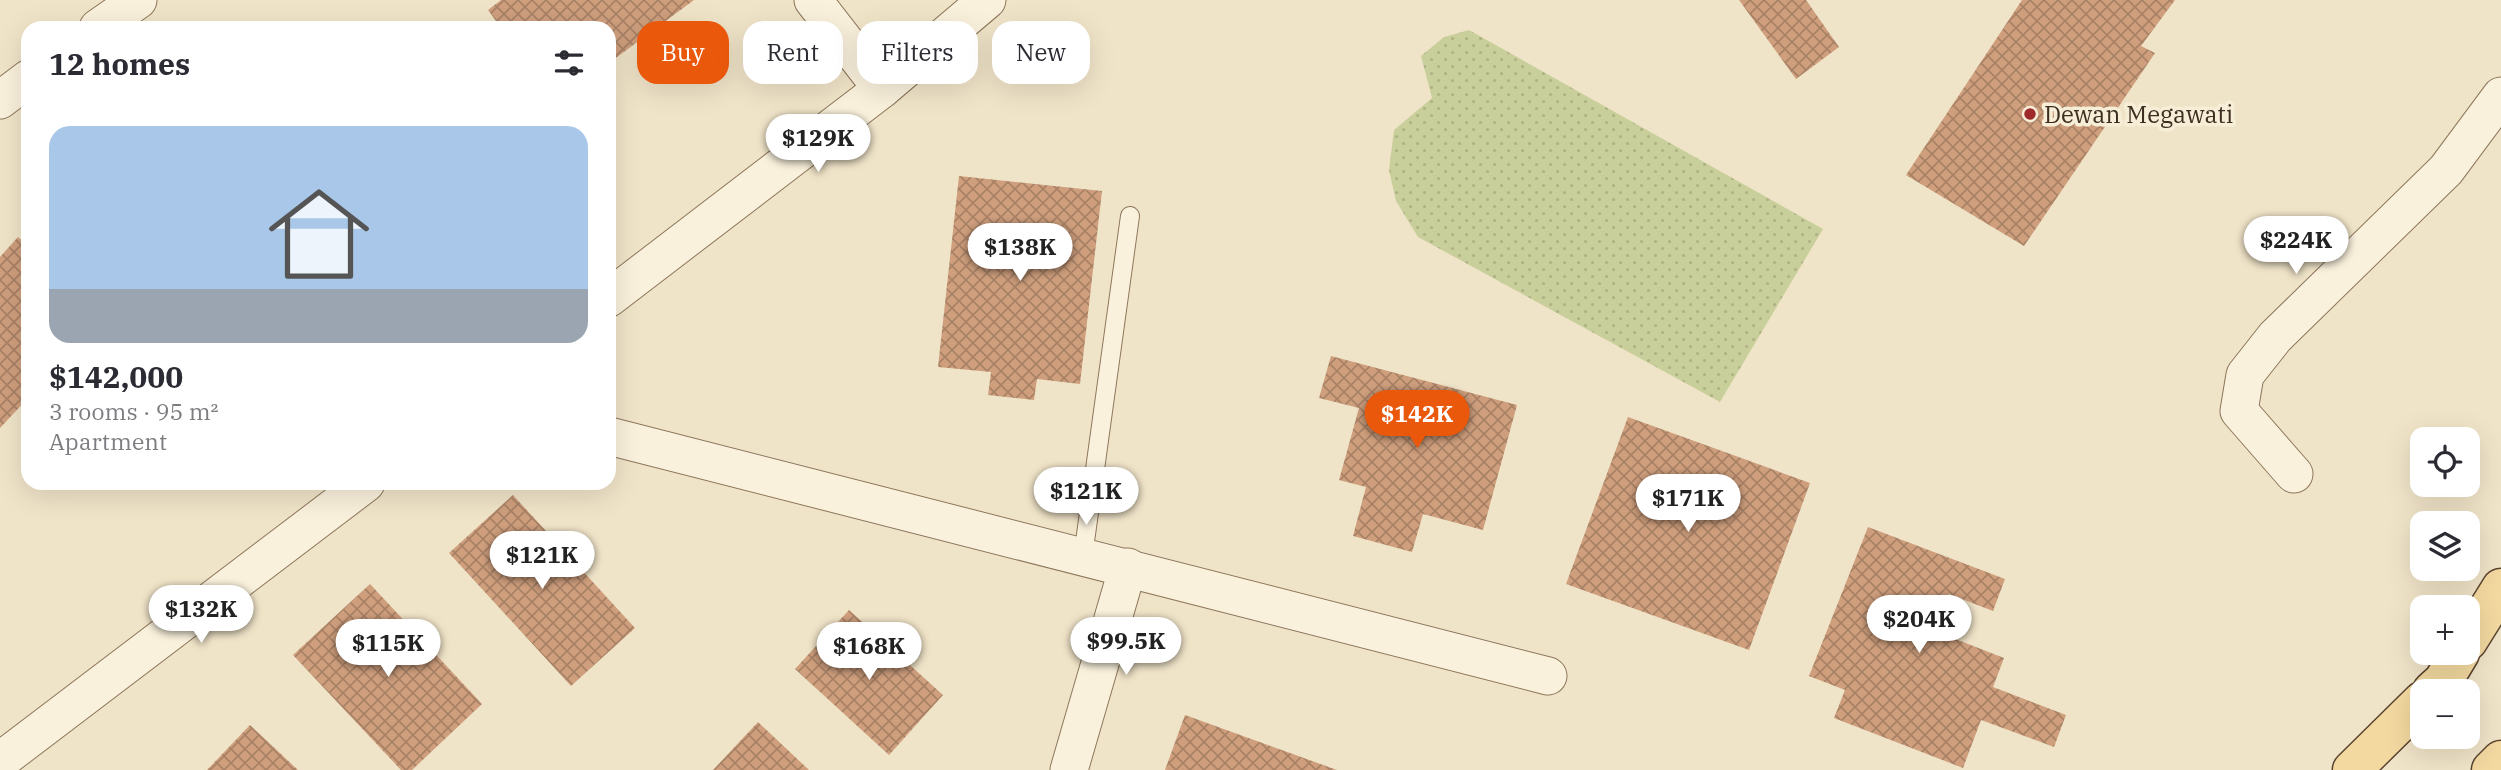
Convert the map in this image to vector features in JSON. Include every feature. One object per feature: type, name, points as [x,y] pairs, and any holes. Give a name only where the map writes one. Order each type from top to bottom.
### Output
[{"type":"main road","points":[[2480,622],[2501,588]]},
{"type":"main road","points":[[2352,770],[2410,713]]},
{"type":"main road","points":[[2491,770],[2501,760]]},
{"type":"street","points":[[108,21],[138,0]]},
{"type":"street","points":[[813,0],[883,89]]},
{"type":"street","points":[[616,293],[883,89],[987,0]]},
{"type":"street","points":[[0,100],[21,84]]},
{"type":"street","points":[[2294,474],[2239,411],[2245,375],[2275,337],[2446,170],[2501,96]]},
{"type":"street","points":[[616,438],[1548,676]]},
{"type":"street","points":[[0,761],[357,490]]},
{"type":"street","points":[[1069,770],[1128,567]]},
{"type":"lane","points":[[1083,556],[1130,216]]},
{"type":"green space","points":[[1469,30],[1823,229],[1720,402],[1418,237],[1396,201],[1389,170],[1394,130],[1432,98],[1421,56],[1444,37]]},
{"type":"building","points":[[501,0],[694,0],[666,21],[637,21],[637,42],[616,58],[616,21],[496,21],[488,10]]},
{"type":"building","points":[[1739,0],[1806,0],[1839,47],[1796,79]]},
{"type":"building","name":"Dewan Megawati","points":[[2022,0],[2175,0],[2141,46],[2155,53],[2024,246],[1906,175]]},
{"type":"building","points":[[959,176],[1102,191],[1080,384],[1037,379],[1034,400],[988,395],[991,372],[938,367]]},
{"type":"building","points":[[18,237],[21,240],[21,406],[0,428],[0,257]]},
{"type":"building","points":[[1331,356],[1517,405],[1483,530],[1423,514],[1412,552],[1353,536],[1366,487],[1339,480],[1359,408],[1319,398]]},
{"type":"building","points":[[1628,417],[1810,483],[1749,650],[1566,584]]},
{"type":"building","points":[[513,495],[635,628],[571,686],[449,553]]},
{"type":"building","points":[[1868,527],[2005,579],[1993,611],[1949,594],[1935,631],[2004,658],[1993,687],[2066,715],[2054,747],[1981,720],[1963,768],[1834,718],[1845,690],[1809,676]]},
{"type":"building","points":[[370,584],[482,704],[412,770],[401,770],[293,655]]},
{"type":"building","points":[[849,610],[943,695],[889,755],[795,669]]},
{"type":"building","points":[[1185,715],[1337,770],[1165,770]]},
{"type":"building","points":[[758,722],[809,770],[713,770]]},
{"type":"building","points":[[250,725],[298,770],[207,770]]},
{"type":"place","name":"Dewan Megawati","points":[[2030,114]]}]
